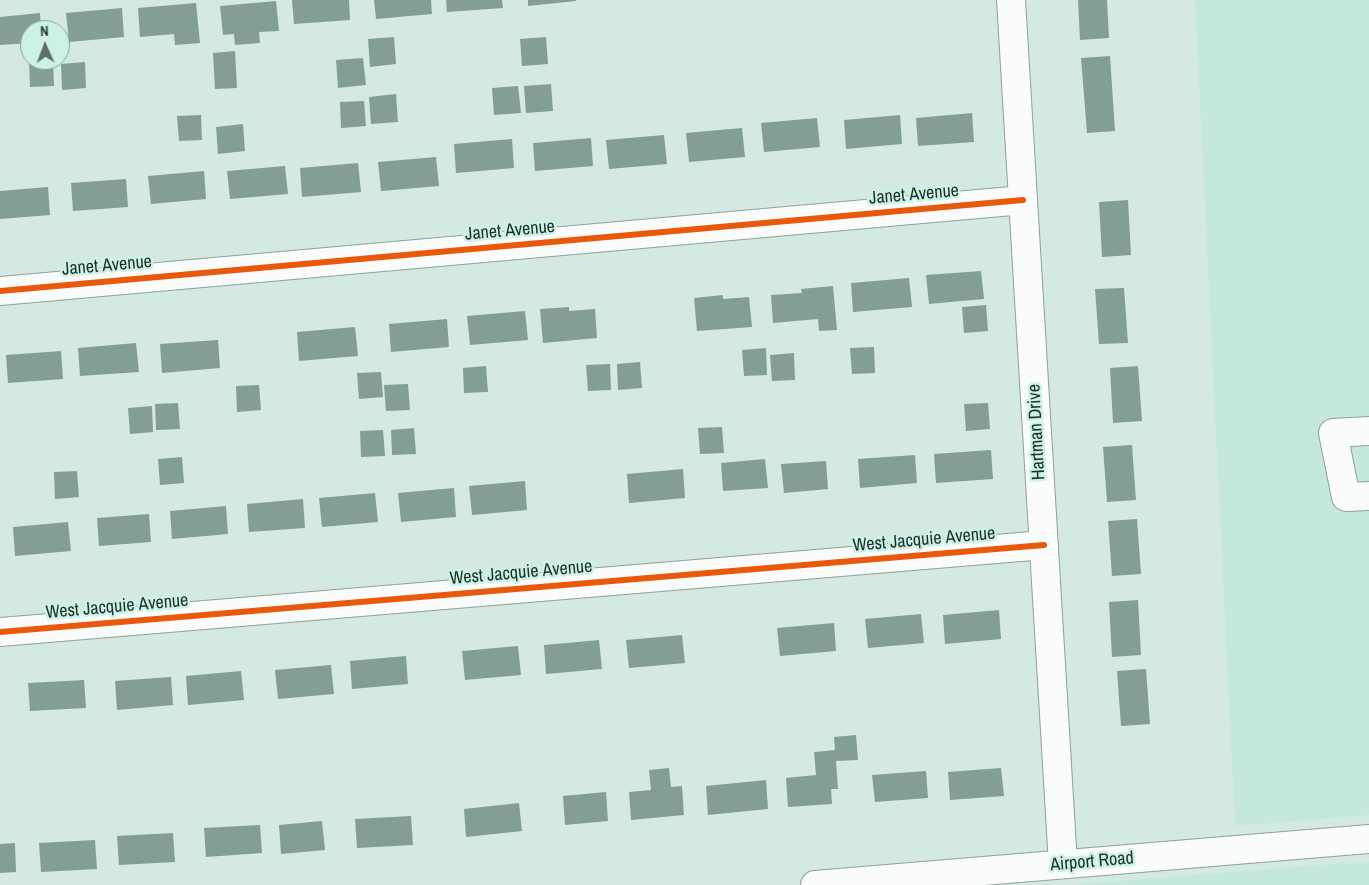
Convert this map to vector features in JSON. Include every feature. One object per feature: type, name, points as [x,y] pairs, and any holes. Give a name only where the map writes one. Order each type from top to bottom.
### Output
[{"type":"street","name":"Hartman Drive","points":[[1011,0],[1063,864]]},
{"type":"street","name":"Janet Avenue","points":[[0,291],[1023,200]]},
{"type":"street","points":[[1369,431],[1333,433],[1346,497],[1369,496]]},
{"type":"street","name":"West Jacquie Avenue","points":[[0,632],[1044,545]]},
{"type":"street","name":"Airport Road","points":[[815,885],[1369,839]]},
{"type":"shaded area","points":[[1195,0],[1369,0],[1369,815],[1235,826]]},
{"type":"shaded area","points":[[1369,862],[1369,885],[1071,885],[1307,866]]},
{"type":"building","points":[[292,0],[349,0],[350,20],[294,24]]},
{"type":"building","points":[[374,0],[431,0],[432,14],[376,19]]},
{"type":"building","points":[[446,0],[502,0],[503,8],[447,12]]},
{"type":"building","points":[[528,0],[576,0],[576,1],[528,6]]},
{"type":"building","points":[[1078,0],[1107,0],[1109,38],[1080,40]]},
{"type":"building","points":[[276,1],[279,31],[259,32],[260,43],[235,45],[234,34],[223,35],[220,6]]},
{"type":"building","points":[[196,3],[200,43],[175,45],[174,34],[140,37],[138,8]]},
{"type":"building","points":[[122,8],[124,37],[70,42],[70,20],[67,20],[66,13]]},
{"type":"building","points":[[40,13],[40,20],[20,20],[20,44],[0,45],[0,17]]},
{"type":"building","points":[[394,37],[396,64],[370,67],[368,39]]},
{"type":"building","points":[[546,37],[548,64],[522,66],[520,39]]},
{"type":"building","points":[[235,51],[237,88],[215,89],[213,53]]},
{"type":"building","points":[[1110,56],[1115,131],[1087,133],[1081,58]]},
{"type":"building","points":[[363,58],[366,85],[338,88],[336,60]]},
{"type":"building","points":[[85,62],[86,88],[62,90],[61,70],[70,70],[70,63]]},
{"type":"building","points":[[29,70],[53,70],[54,86],[30,87]]},
{"type":"building","points":[[551,84],[553,111],[526,113],[524,86]]},
{"type":"building","points":[[518,86],[521,113],[494,115],[492,88]]},
{"type":"building","points":[[396,94],[398,122],[371,124],[369,97]]},
{"type":"building","points":[[364,101],[366,126],[341,128],[340,102]]},
{"type":"building","points":[[972,113],[974,142],[918,146],[916,118]]},
{"type":"building","points":[[201,115],[202,140],[179,141],[177,116]]},
{"type":"building","points":[[900,115],[902,144],[846,149],[844,120]]},
{"type":"building","points":[[817,118],[820,147],[764,152],[761,123]]},
{"type":"building","points":[[243,124],[245,151],[218,154],[216,127]]},
{"type":"building","points":[[742,128],[745,157],[689,162],[686,133]]},
{"type":"building","points":[[664,135],[667,164],[609,169],[606,140]]},
{"type":"building","points":[[591,138],[593,166],[535,171],[533,143]]},
{"type":"building","points":[[512,139],[514,168],[456,173],[454,144]]},
{"type":"building","points":[[436,157],[439,186],[381,191],[378,162]]},
{"type":"building","points":[[358,163],[361,192],[302,197],[300,168]]},
{"type":"building","points":[[285,166],[288,194],[230,199],[227,171]]},
{"type":"building","points":[[204,171],[206,199],[151,204],[148,176]]},
{"type":"building","points":[[126,179],[128,207],[73,211],[71,183]]},
{"type":"building","points":[[48,187],[50,215],[0,219],[0,191]]},
{"type":"building","points":[[1128,200],[1131,255],[1102,257],[1099,202]]},
{"type":"building","points":[[981,271],[984,299],[929,304],[926,275]]},
{"type":"building","points":[[909,278],[912,307],[853,312],[851,283]]},
{"type":"building","points":[[833,286],[837,330],[819,331],[818,319],[773,323],[771,295],[802,293],[801,289]]},
{"type":"building","points":[[1124,288],[1128,343],[1099,344],[1095,289]]},
{"type":"building","points":[[723,295],[723,299],[749,297],[752,327],[697,331],[694,298]]},
{"type":"building","points":[[986,305],[988,331],[964,333],[962,307]]},
{"type":"building","points":[[569,307],[569,311],[595,309],[597,338],[543,343],[540,309]]},
{"type":"building","points":[[525,311],[528,340],[470,345],[467,316]]},
{"type":"building","points":[[447,319],[449,347],[391,352],[389,324]]},
{"type":"building","points":[[355,327],[358,356],[299,361],[297,332]]},
{"type":"building","points":[[218,340],[220,368],[162,373],[160,344]]},
{"type":"building","points":[[136,343],[139,372],[80,376],[78,348]]},
{"type":"building","points":[[874,347],[875,373],[852,374],[850,348]]},
{"type":"building","points":[[766,348],[767,375],[744,376],[742,350]]},
{"type":"building","points":[[61,351],[63,379],[8,383],[6,355]]},
{"type":"building","points":[[794,353],[795,380],[772,381],[770,355]]},
{"type":"building","points":[[640,362],[642,388],[618,390],[617,364]]},
{"type":"building","points":[[610,364],[611,390],[588,391],[586,365]]},
{"type":"building","points":[[486,366],[488,392],[464,393],[463,368]]},
{"type":"building","points":[[1138,366],[1142,421],[1113,423],[1110,368]]},
{"type":"building","points":[[381,372],[383,397],[359,399],[357,373]]},
{"type":"building","points":[[408,384],[410,410],[386,411],[384,385]]},
{"type":"building","points":[[259,385],[261,410],[237,412],[236,386]]},
{"type":"building","points":[[178,403],[180,429],[156,430],[155,404]]},
{"type":"building","points":[[988,403],[990,429],[966,431],[964,404]]},
{"type":"building","points":[[152,406],[153,432],[130,434],[128,408]]},
{"type":"building","points":[[722,427],[724,453],[700,454],[698,428]]},
{"type":"building","points":[[414,428],[416,454],[392,455],[391,430]]},
{"type":"building","points":[[383,430],[385,456],[361,457],[360,431]]},
{"type":"building","points":[[1132,445],[1136,500],[1107,502],[1103,447]]},
{"type":"building","points":[[991,450],[993,479],[936,483],[934,454]]},
{"type":"building","points":[[915,455],[917,483],[860,488],[858,459]]},
{"type":"building","points":[[182,457],[184,483],[160,485],[158,459]]},
{"type":"building","points":[[765,459],[768,488],[723,491],[721,463]]},
{"type":"building","points":[[826,461],[828,489],[784,493],[781,464]]},
{"type":"building","points":[[683,469],[685,498],[629,503],[627,474]]},
{"type":"building","points":[[77,471],[79,497],[55,499],[54,472]]},
{"type":"building","points":[[525,481],[527,510],[472,515],[469,486]]},
{"type":"building","points":[[454,488],[456,517],[401,522],[398,493]]},
{"type":"building","points":[[375,493],[378,522],[322,527],[319,498]]},
{"type":"building","points":[[303,499],[305,528],[249,532],[247,504]]},
{"type":"building","points":[[226,506],[228,534],[172,539],[170,511]]},
{"type":"building","points":[[149,514],[151,542],[99,546],[97,518]]},
{"type":"building","points":[[1137,519],[1141,574],[1112,576],[1108,521]]},
{"type":"building","points":[[68,522],[71,551],[15,556],[13,527]]},
{"type":"building","points":[[1138,600],[1141,655],[1112,657],[1109,602]]},
{"type":"building","points":[[999,610],[1001,639],[945,644],[943,615]]},
{"type":"building","points":[[921,614],[924,643],[868,648],[865,619]]},
{"type":"building","points":[[834,623],[836,651],[780,656],[777,628]]},
{"type":"building","points":[[682,635],[685,663],[629,668],[626,640]]},
{"type":"building","points":[[599,640],[602,669],[546,674],[544,645]]},
{"type":"building","points":[[518,646],[521,675],[465,680],[462,651]]},
{"type":"building","points":[[406,656],[408,684],[352,689],[350,661]]},
{"type":"building","points":[[331,665],[334,694],[278,699],[275,670]]},
{"type":"building","points":[[1146,669],[1150,724],[1121,726],[1117,671]]},
{"type":"building","points":[[241,671],[244,700],[188,705],[186,676]]},
{"type":"building","points":[[171,677],[173,705],[117,710],[115,681]]},
{"type":"building","points":[[84,680],[86,708],[30,711],[28,683]]},
{"type":"building","points":[[856,735],[858,760],[836,761],[838,789],[831,789],[832,804],[788,807],[786,778],[816,775],[814,752],[835,750],[834,737]]},
{"type":"building","points":[[669,768],[671,787],[682,786],[684,815],[631,820],[629,792],[651,790],[649,770]]},
{"type":"building","points":[[1001,768],[1004,796],[950,800],[948,772]]},
{"type":"building","points":[[926,771],[928,798],[875,802],[872,775]]},
{"type":"building","points":[[766,780],[768,809],[708,815],[706,786]]},
{"type":"building","points":[[606,792],[608,821],[565,825],[563,796]]},
{"type":"building","points":[[519,803],[522,831],[466,837],[464,809]]},
{"type":"building","points":[[411,816],[413,845],[357,848],[355,819]]},
{"type":"building","points":[[322,821],[325,850],[281,854],[279,825]]},
{"type":"building","points":[[260,825],[262,853],[206,857],[204,828]]},
{"type":"building","points":[[173,833],[175,862],[119,865],[117,836]]},
{"type":"building","points":[[95,840],[97,869],[41,872],[39,843]]},
{"type":"building","points":[[15,843],[16,872],[0,873],[0,844]]},
{"type":"cycle path","points":[[0,291],[1023,200]]},
{"type":"cycle path","points":[[0,632],[1044,545]]}]
